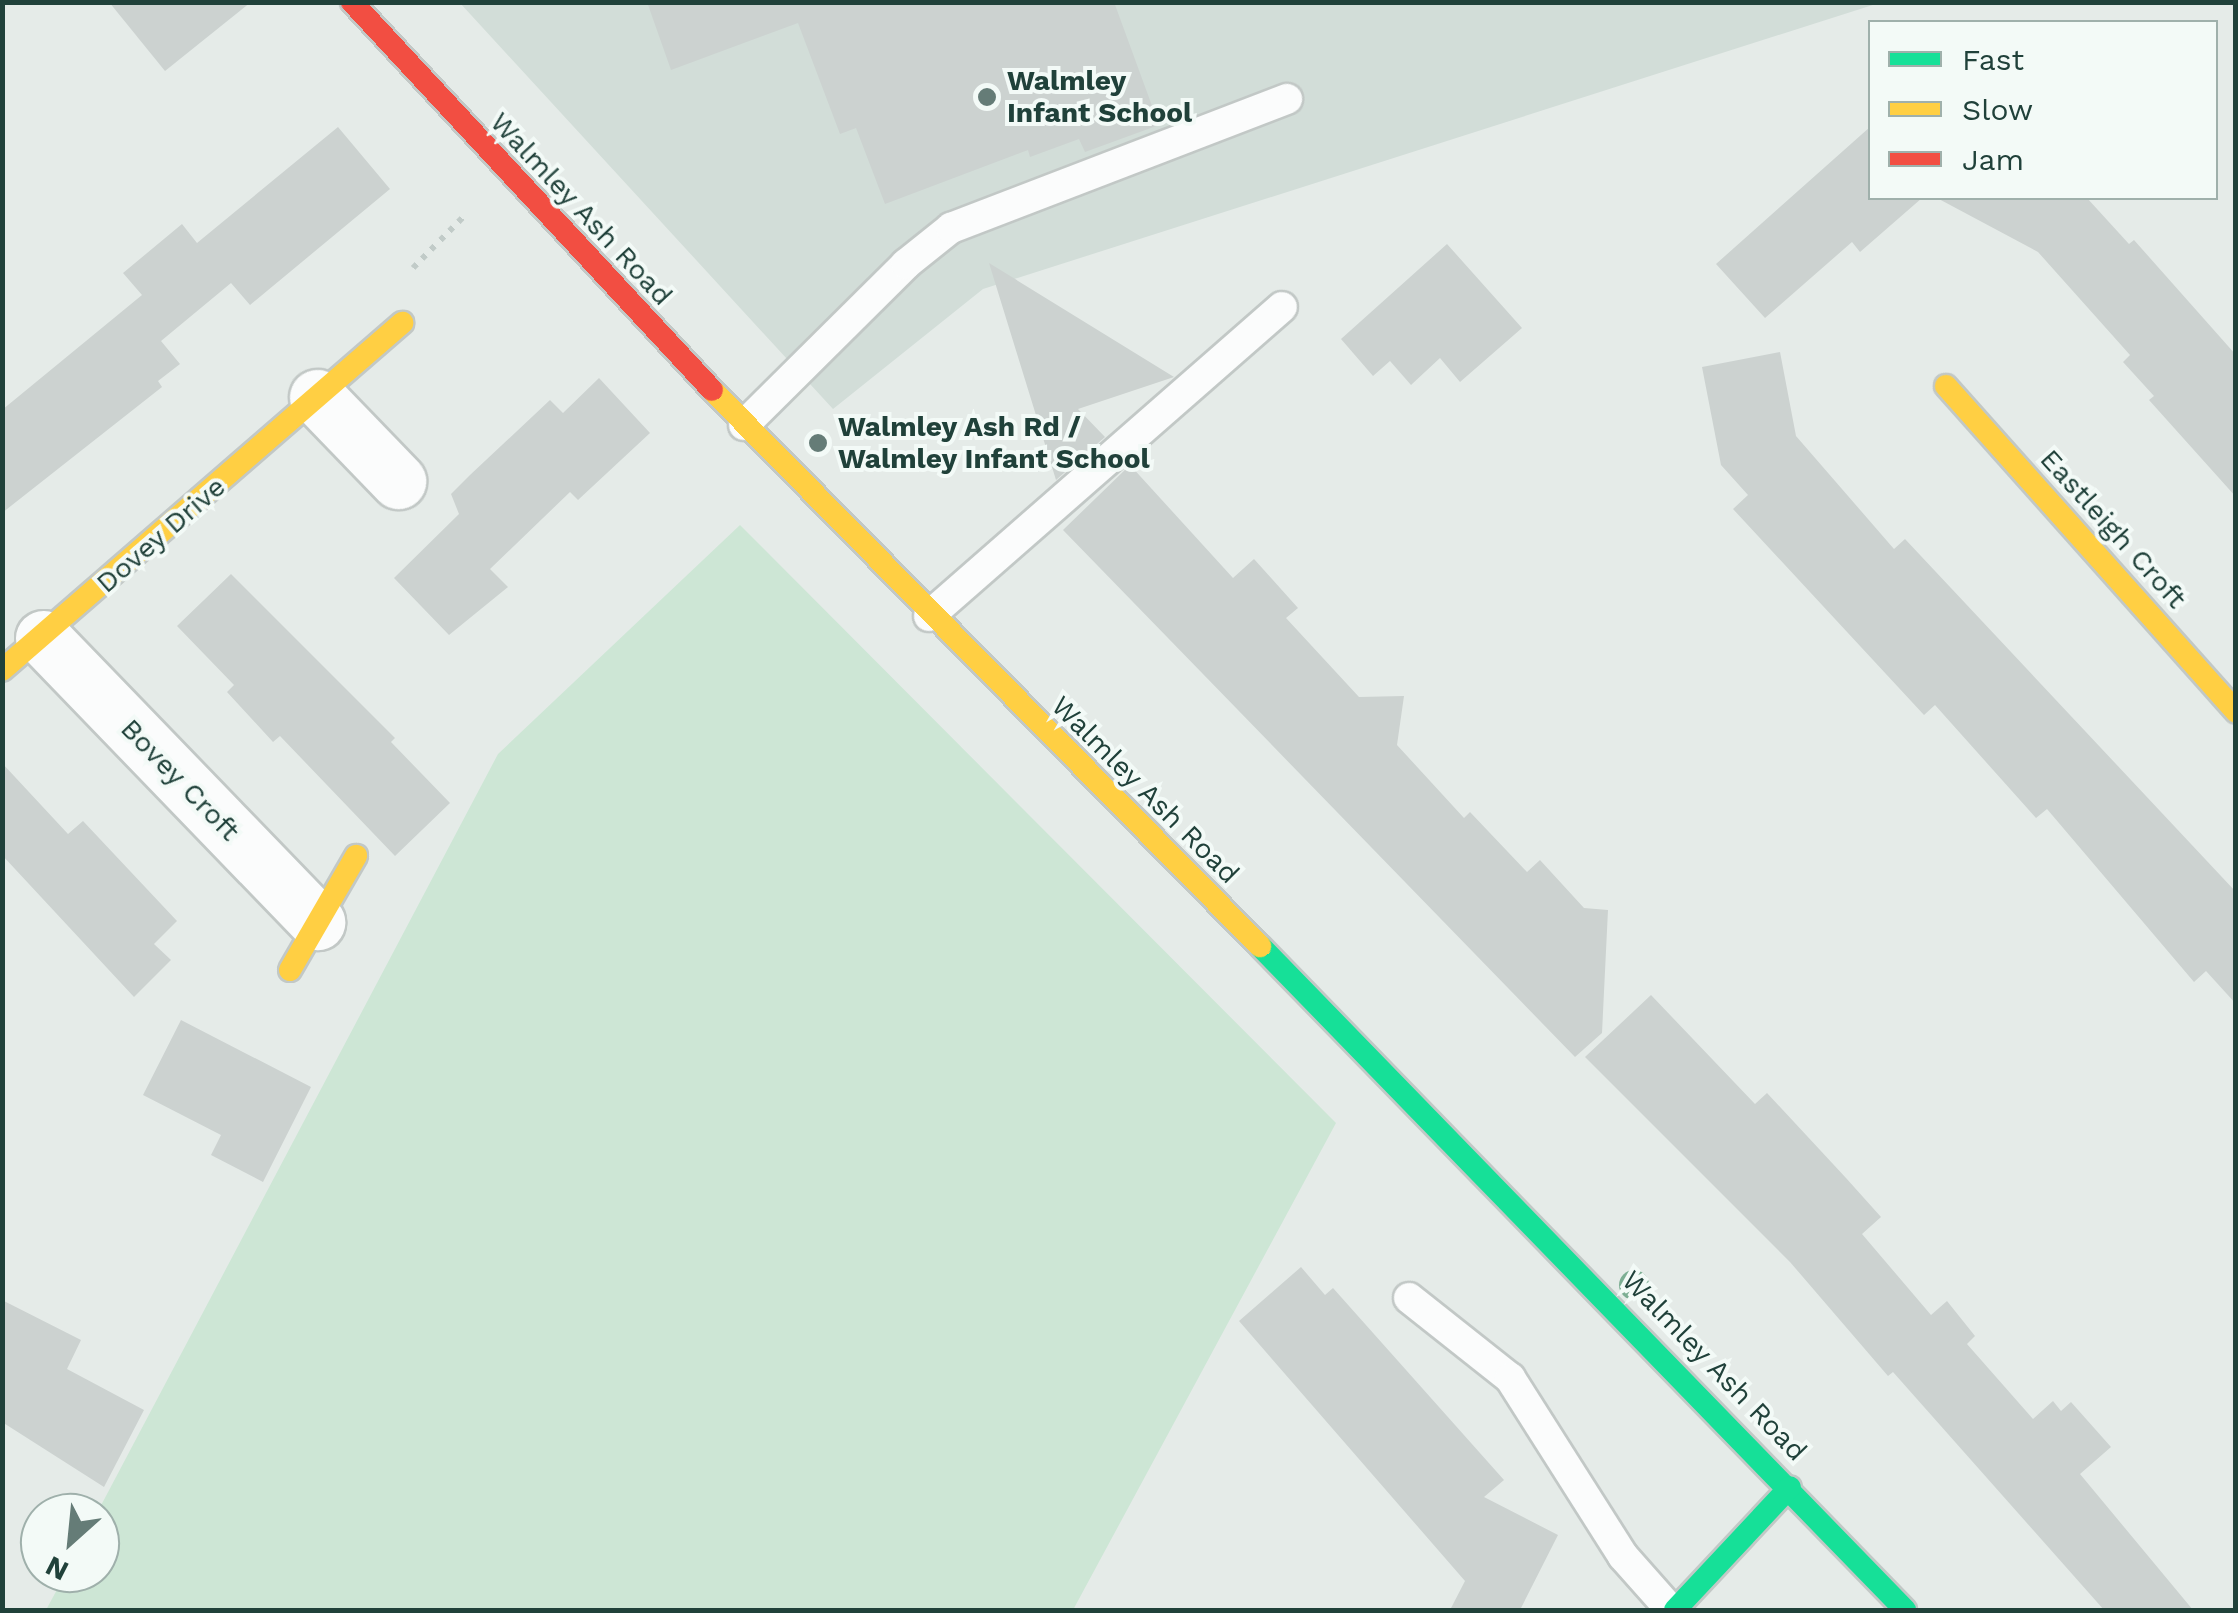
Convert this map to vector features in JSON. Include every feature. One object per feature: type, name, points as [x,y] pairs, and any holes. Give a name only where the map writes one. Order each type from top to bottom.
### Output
[{"type":"street","name":"Walmley Ash Road","points":[[352,2],[744,426],[1790,1487],[1904,1610]]},
{"type":"street","name":"Dovey Drive","points":[[23,654],[402,323]]},
{"type":"street","name":"Eastleigh Croft","points":[[1946,386],[2236,712]]},
{"type":"street","points":[[317,397],[398,481]]},
{"type":"street","name":"Bovey Croft","points":[[23,654],[316,922]]},
{"type":"street","points":[[290,970],[356,856]]},
{"type":"street","points":[[1673,1610],[1790,1487]]},
{"type":"lane","points":[[744,426],[906,264],[951,228],[1287,99]]},
{"type":"lane","points":[[929,616],[1282,307]]},
{"type":"lane","points":[[1410,1298],[1510,1378],[1623,1556],[1673,1610]]},
{"type":"path","points":[[402,323],[412,314],[389,293],[474,206]]},
{"type":"shaded area","points":[[460,3],[1879,3],[983,289],[833,409]]},
{"type":"green space","points":[[740,525],[1336,1123],[1073,1610],[46,1610],[55,1593],[120,1593],[120,1493],[108,1493],[498,754]]},
{"type":"building","points":[[109,2],[251,2],[165,71]]},
{"type":"building","name":"Walmley Infant School","points":[[647,2],[1114,2],[1159,125],[1085,152],[1079,139],[1030,157],[1028,150],[885,204],[856,128],[840,134],[798,23],[671,70]]},
{"type":"building","points":[[338,127],[390,189],[250,305],[231,283],[161,341],[180,364],[158,381],[162,387],[2,513],[2,410],[142,295],[123,273],[182,224],[197,243]]},
{"type":"building","points":[[1868,129],[1868,200],[1920,200],[1860,252],[1852,242],[1765,318],[1716,264]]},
{"type":"building","points":[[1941,200],[2089,200],[2129,244],[2134,240],[2236,355],[2236,497],[2149,400],[2154,396],[2123,362],[2130,355],[2038,252]]},
{"type":"building","points":[[1447,244],[1522,328],[1460,382],[1440,358],[1411,385],[1390,361],[1373,376],[1341,339]]},
{"type":"building","points":[[989,263],[1174,377],[1078,409],[1105,437],[1056,480]]},
{"type":"building","points":[[1780,352],[1796,436],[1894,549],[1905,539],[2236,892],[2236,1004],[2206,971],[2194,982],[2047,809],[2036,818],[1935,705],[1924,715],[1733,509],[1748,495],[1721,465],[1702,367]]},
{"type":"building","points":[[599,378],[650,433],[578,500],[570,492],[490,569],[508,587],[449,635],[394,578],[459,514],[451,494],[470,475],[550,400],[563,413]]},
{"type":"building","points":[[1130,465],[1233,578],[1254,559],[1298,608],[1286,618],[1359,697],[1404,696],[1397,745],[1464,818],[1470,812],[1527,872],[1540,860],[1584,908],[1608,910],[1602,1033],[1575,1057],[1063,530]]},
{"type":"building","points":[[231,574],[395,738],[391,742],[450,803],[395,856],[280,736],[273,742],[227,692],[234,685],[177,626]]},
{"type":"building","points":[[2,763],[68,834],[83,821],[177,921],[154,944],[171,960],[134,997],[2,855]]},
{"type":"building","points":[[1651,995],[1755,1104],[1767,1093],[1846,1178],[1881,1217],[1862,1234],[1931,1315],[1947,1301],[1975,1336],[1967,1344],[2033,1419],[2053,1401],[2061,1411],[2071,1402],[2111,1447],[2080,1474],[2193,1610],[2104,1610],[1893,1372],[1888,1376],[1790,1262],[1585,1057]]},
{"type":"building","points":[[181,1020],[311,1087],[263,1182],[211,1155],[221,1135],[143,1095]]},
{"type":"building","points":[[1301,1267],[1325,1295],[1333,1288],[1504,1480],[1484,1497],[1558,1535],[1520,1610],[1450,1610],[1465,1581],[1239,1321]]},
{"type":"building","points":[[2,1300],[81,1340],[67,1369],[144,1410],[104,1487],[2,1422]]},
{"type":"traffic: fast","points":[[1260,946],[1905,1610]]},
{"type":"traffic: fast","points":[[1675,1610],[1790,1487]]},
{"type":"traffic: slow","points":[[2,670],[402,323]]},
{"type":"traffic: slow","points":[[1946,386],[2236,712]]},
{"type":"traffic: slow","points":[[712,390],[1260,946]]},
{"type":"traffic: slow","points":[[290,970],[356,856]]},
{"type":"traffic: jam","points":[[352,2],[712,390]]},
{"type":"place","name":"Walmley Infant School","points":[[987,97]]},
{"type":"place","name":"Walmley Ash Rd / Walmley Infant School","points":[[818,443]]}]
